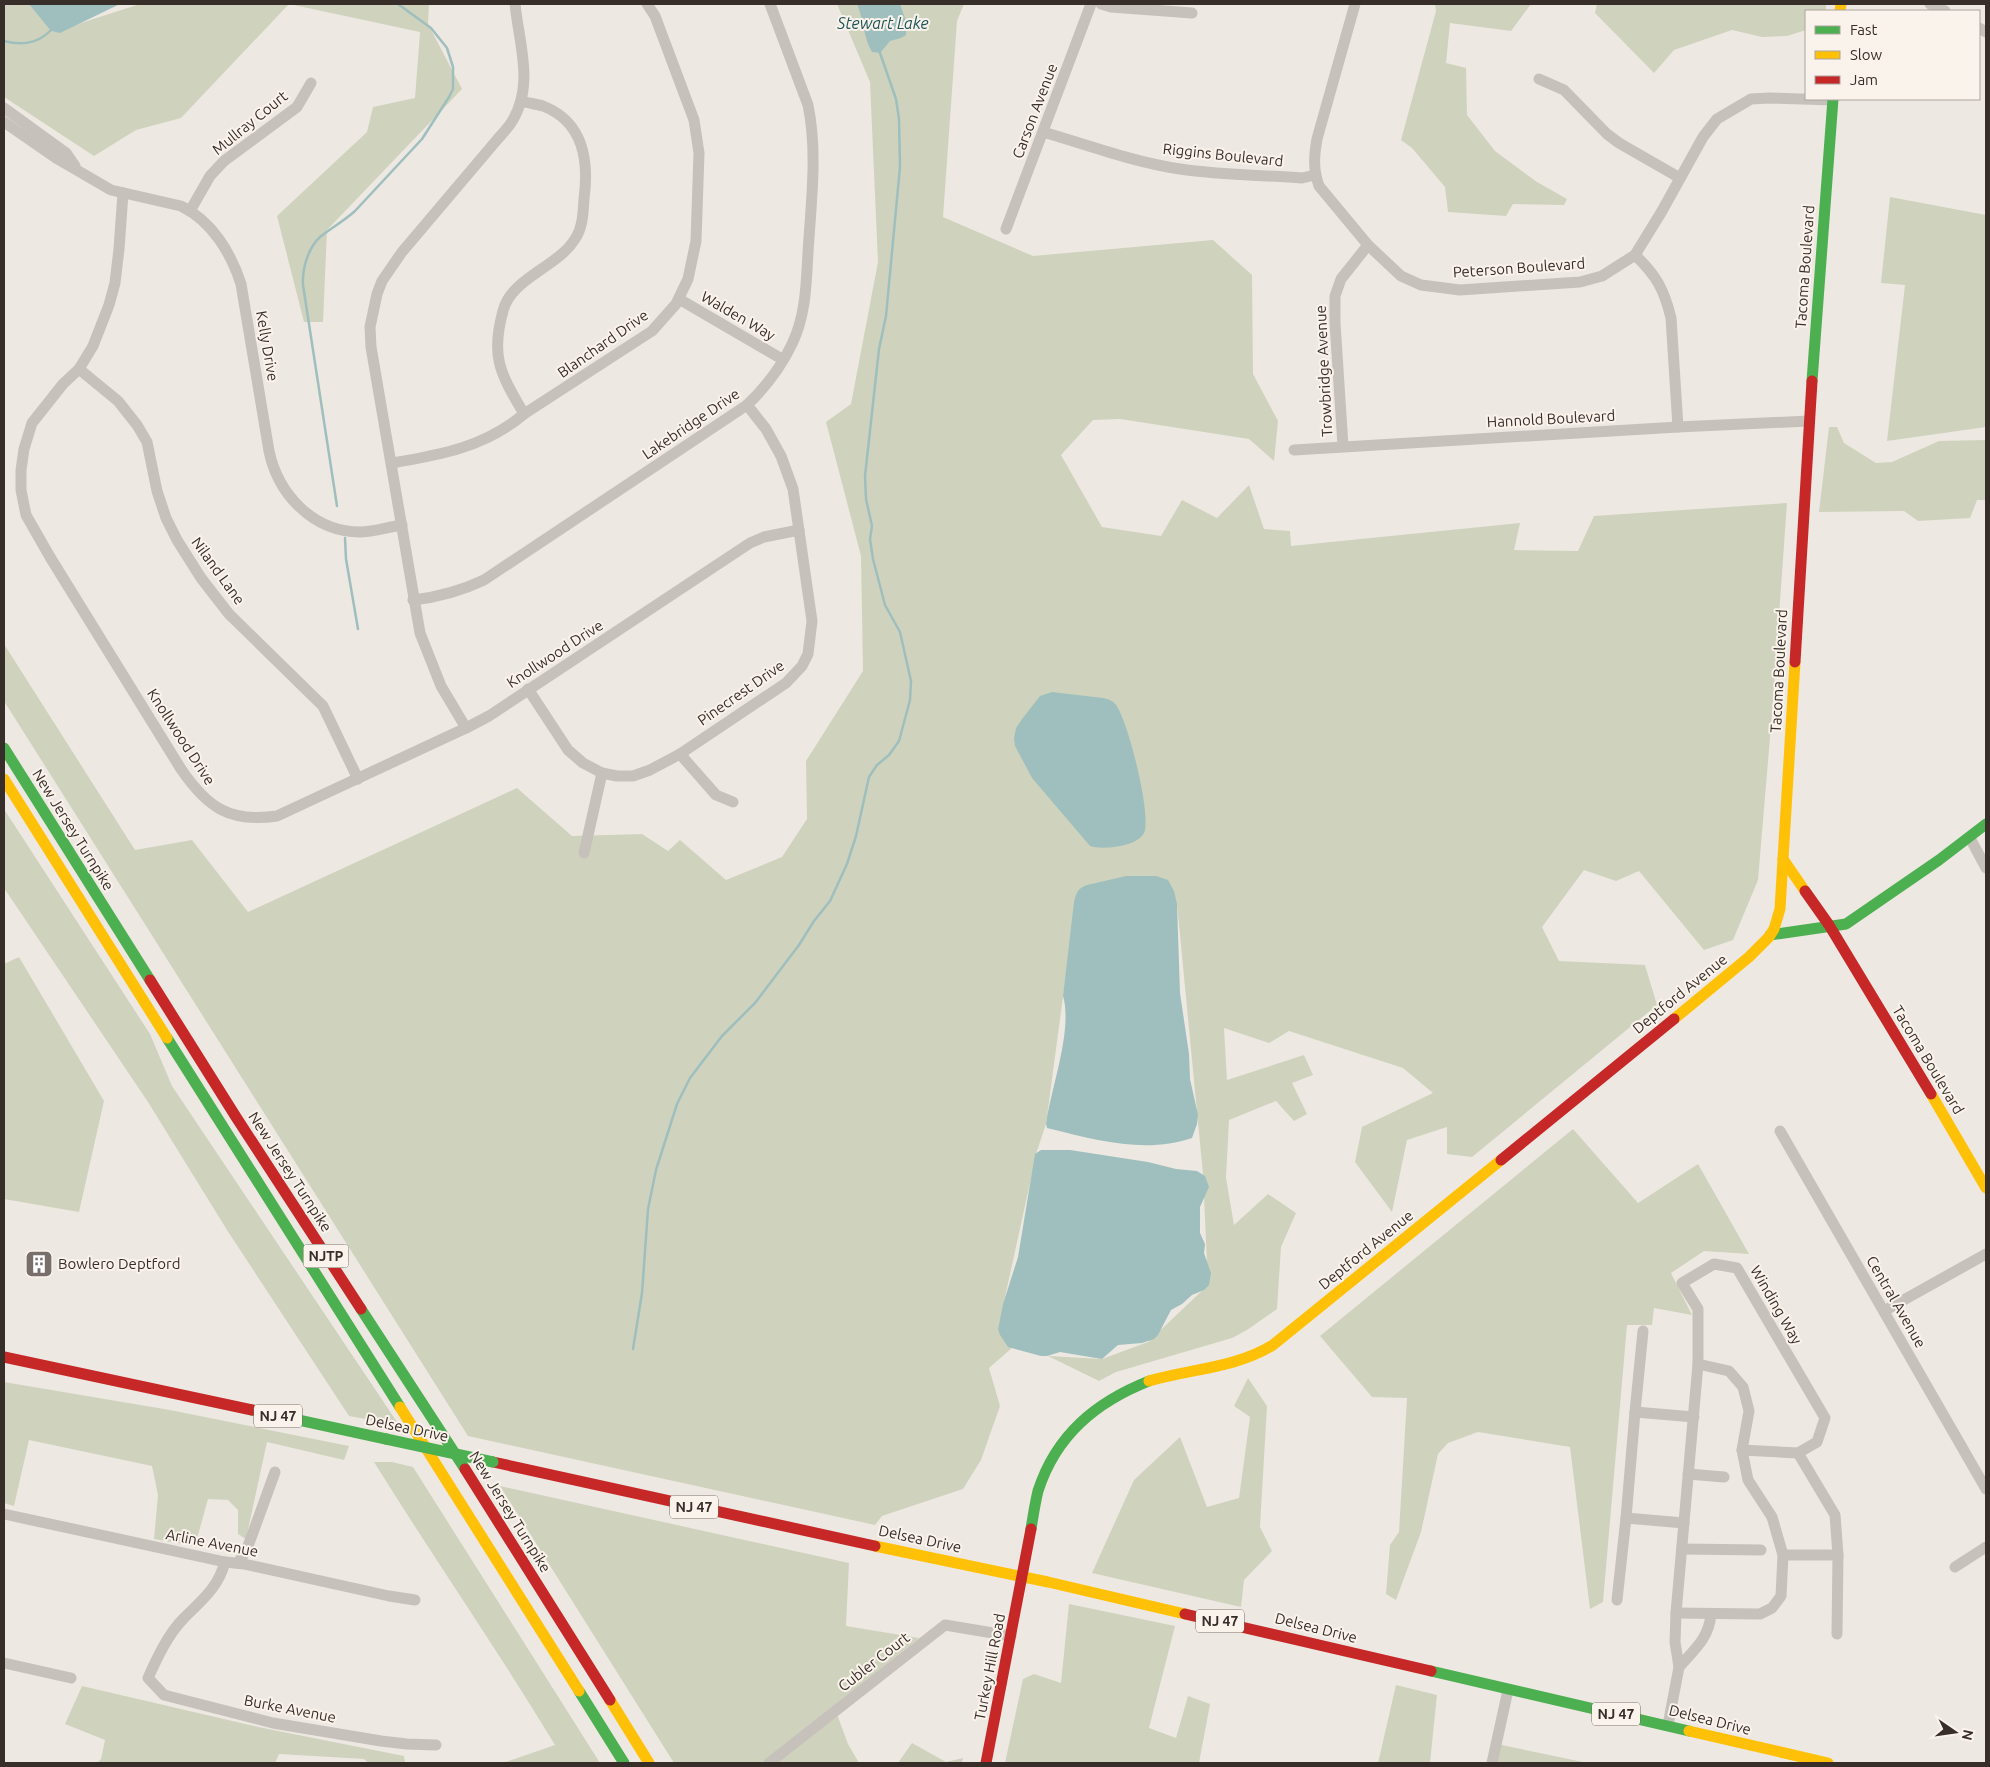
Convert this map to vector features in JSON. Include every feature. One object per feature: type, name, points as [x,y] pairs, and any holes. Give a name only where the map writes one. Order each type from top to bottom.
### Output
[{"type":"main road","name":"Tacoma Boulevard","points":[[1833,100],[1809,421],[1783,859],[1829,925],[1986,1188]]},
{"type":"main road","name":"New Jersey Turnpike","points":[[4,748],[236,1117],[454,1451],[649,1763]]},
{"type":"main road","name":"New Jersey Turnpike","points":[[4,779],[624,1763]]},
{"type":"main road","points":[[1770,935],[1846,924],[1970,838],[1986,824]]},
{"type":"main road","name":"Deptford Avenue","points":[[1022,1577],[1038,1492],[1045,1469],[1069,1433],[1081,1421],[1098,1406],[1117,1395],[1150,1381],[1219,1366],[1261,1351],[1318,1310],[1750,957],[1770,935],[1777,920],[1783,859]]},
{"type":"main road","name":"Delsea Drive","points":[[4,1357],[1022,1577],[1828,1763]]},
{"type":"main road","name":"Turkey Hill Road","points":[[986,1763],[1022,1577]]},
{"type":"street","points":[[466,728],[441,686],[420,633],[371,347],[370,327],[377,294],[391,266],[511,123],[521,101],[525,75],[515,4]]},
{"type":"street","name":"Blanchard Drive","points":[[392,464],[464,449],[510,426],[524,414],[652,331],[680,299],[688,279],[696,241],[699,153],[694,120],[655,16],[647,4]]},
{"type":"street","name":"Lakebridge Drive","points":[[414,600],[448,594],[484,580],[747,405],[767,386],[792,343],[804,306],[814,161],[808,105],[770,4]]},
{"type":"street","name":"Carson Avenue","points":[[1006,229],[1091,4]]},
{"type":"street","points":[[1100,4],[1111,7],[1192,13]]},
{"type":"street","points":[[1315,175],[1313,161],[1317,139],[1354,4]]},
{"type":"street","points":[[1930,4],[1943,10]]},
{"type":"street","points":[[1540,79],[1564,90],[1607,134],[1680,178]]},
{"type":"street","name":"Mullray Court","points":[[190,211],[210,176],[224,162],[297,107],[311,83]]},
{"type":"street","name":"Peterson Boulevard","points":[[1315,175],[1319,186],[1368,245],[1402,276],[1421,285],[1460,290],[1580,282],[1602,276],[1634,255],[1662,211],[1704,137],[1717,119],[1751,99],[1805,99]]},
{"type":"street","points":[[521,101],[544,107],[561,117],[576,133],[584,150],[587,172],[581,229],[575,241],[553,261],[526,280],[514,292],[503,309],[497,349],[499,367],[506,384],[524,414]]},
{"type":"street","name":"Kelly Drive","points":[[4,108],[66,153],[77,169]]},
{"type":"street","name":"Kelly Drive","points":[[4,122],[56,158],[111,190],[122,194],[159,200],[190,211],[212,229],[234,263],[242,284],[272,467],[282,488],[305,514],[337,528],[359,532],[402,525]]},
{"type":"street","name":"Riggins Boulevard","points":[[1043,132],[1145,162],[1179,169],[1302,178],[1315,175]]},
{"type":"street","name":"Knollwood Drive","points":[[122,194],[115,283],[101,327],[79,369],[62,384],[32,423],[24,449],[21,470],[22,490],[26,514],[50,557],[181,769],[196,790],[206,800],[222,810],[259,819],[277,816],[466,728],[750,542],[764,537],[799,530]]},
{"type":"street","name":"Trowbridge Avenue","points":[[1343,446],[1335,296],[1340,279],[1368,245]]},
{"type":"street","points":[[1634,255],[1655,276],[1667,302],[1671,318],[1678,427]]},
{"type":"street","name":"Walden Way","points":[[680,299],[782,359]]},
{"type":"street","name":"Niland Lane","points":[[79,369],[118,401],[138,425],[147,442],[157,491],[176,540],[201,578],[229,614],[322,706],[358,779]]},
{"type":"street","name":"Pinecrest Drive","points":[[528,689],[568,750],[583,763],[602,773],[632,776],[650,770],[680,754],[786,683],[802,666],[808,654],[812,621],[793,489],[785,464],[766,429],[747,405]]},
{"type":"street","name":"Hannold Boulevard","points":[[1294,450],[1809,421]]},
{"type":"street","points":[[680,754],[716,796],[733,802]]},
{"type":"street","points":[[584,853],[602,773]]},
{"type":"street","points":[[1970,838],[1986,868]]},
{"type":"street","name":"Central Avenue","points":[[1780,1131],[1986,1489]]},
{"type":"street","points":[[1884,1311],[1986,1254]]},
{"type":"street","name":"Winding Way","points":[[1668,1725],[1679,1667],[1674,1642],[1698,1364],[1698,1309],[1682,1283],[1714,1264],[1737,1268],[1824,1418],[1816,1442],[1798,1454]]},
{"type":"street","points":[[1617,1600],[1643,1331]]},
{"type":"street","points":[[1676,1613],[1760,1614],[1772,1608],[1781,1596],[1783,1555],[1772,1516],[1748,1480],[1742,1450],[1750,1411],[1743,1387],[1729,1371],[1698,1364]]},
{"type":"street","points":[[1635,1412],[1694,1417]]},
{"type":"street","points":[[1742,1450],[1798,1454],[1835,1515],[1838,1555],[1838,1634]]},
{"type":"street","points":[[238,1563],[247,1549],[275,1472]]},
{"type":"street","points":[[1688,1474],[1724,1477]]},
{"type":"street","name":"Arline Avenue","points":[[4,1514],[225,1562],[238,1563],[415,1600]]},
{"type":"street","points":[[1626,1518],[1684,1523]]},
{"type":"street","points":[[1955,1567],[1986,1547]]},
{"type":"street","points":[[1682,1549],[1761,1550]]},
{"type":"street","points":[[1783,1555],[1838,1555]]},
{"type":"street","name":"Burke Avenue","points":[[225,1562],[223,1570],[210,1593],[184,1619],[168,1640],[148,1678],[164,1695],[273,1722],[381,1741],[436,1745]]},
{"type":"street","points":[[1679,1667],[1706,1636],[1712,1614]]},
{"type":"street","name":"Cubler Court","points":[[769,1763],[945,1625],[1011,1636]]},
{"type":"street","points":[[4,1663],[71,1678]]},
{"type":"street","points":[[1492,1763],[1508,1690]]},
{"type":"green space","points":[[4,4],[31,4],[53,32],[140,4],[289,4],[181,118],[136,130],[94,156],[4,97]]},
{"type":"green space","points":[[289,4],[429,4],[428,24],[462,89],[327,230],[323,322],[304,322],[277,216],[367,132],[373,107],[415,98],[420,32]]},
{"type":"green space","points":[[837,4],[964,4],[957,21],[943,217],[1033,256],[1213,240],[1252,275],[1253,374],[1278,421],[1274,461],[1249,439],[1120,419],[1093,420],[1061,455],[1102,527],[1161,536],[1182,500],[1217,518],[1249,485],[1264,529],[1290,531],[1291,546],[1520,523],[1514,550],[1578,551],[1594,516],[1787,503],[1758,880],[1733,940],[1704,950],[1639,871],[1616,881],[1584,870],[1542,927],[1559,961],[1645,965],[1657,1005],[1472,1157],[1447,1154],[1447,1127],[1407,1140],[1392,1212],[1355,1162],[1362,1127],[1433,1093],[1403,1068],[1289,1031],[1269,1043],[1224,1028],[1227,1080],[1304,1055],[1313,1075],[1292,1083],[1307,1114],[1294,1121],[1276,1101],[1229,1120],[1226,1178],[1234,1225],[1268,1194],[1296,1213],[1281,1247],[1277,1309],[1232,1338],[1116,1372],[1099,1381],[1048,1356],[1102,1359],[1148,1342],[1208,1285],[1203,1174],[1177,904],[1077,892],[1046,1124],[1037,1151],[998,1329],[1012,1348],[989,1368],[1000,1406],[981,1460],[963,1489],[882,1516],[875,1525],[468,1436],[4,701],[4,644],[135,850],[192,840],[248,912],[517,788],[572,836],[642,834],[668,851],[680,840],[726,880],[782,857],[807,819],[806,761],[863,671],[861,556],[826,422],[851,404],[878,262],[870,82]]},
{"type":"green space","points":[[1435,4],[1531,4],[1511,31],[1450,23],[1446,63],[1466,68],[1467,115],[1495,151],[1537,182],[1567,199],[1564,205],[1513,204],[1506,216],[1448,212],[1445,187],[1412,148],[1401,140],[1436,11]]},
{"type":"green space","points":[[1597,4],[1826,4],[1826,10],[1805,10],[1805,30],[1787,36],[1762,37],[1732,30],[1674,50],[1654,73],[1595,13]]},
{"type":"green space","points":[[1890,197],[1986,215],[1986,427],[1887,441],[1905,285],[1881,283]]},
{"type":"green space","points":[[1829,427],[1837,427],[1844,443],[1876,463],[1892,462],[1939,441],[1986,440],[1986,500],[1977,500],[1970,518],[1918,521],[1904,511],[1819,512]]},
{"type":"green space","points":[[4,809],[150,1034],[172,1086],[399,1425],[349,1416],[227,1230],[148,1102],[4,888]]},
{"type":"green space","points":[[19,957],[104,1101],[79,1212],[4,1199],[4,964]]},
{"type":"green space","points":[[1573,1129],[1638,1203],[1698,1164],[1749,1254],[1704,1251],[1671,1273],[1692,1315],[1654,1308],[1652,1325],[1627,1325],[1603,1602],[1590,1609],[1570,1447],[1478,1432],[1448,1443],[1438,1454],[1421,1532],[1396,1600],[1386,1594],[1390,1545],[1399,1532],[1407,1398],[1372,1397],[1320,1336]]},
{"type":"green space","points":[[1248,1378],[1267,1406],[1260,1527],[1272,1551],[1244,1580],[1241,1607],[1092,1573],[1134,1480],[1180,1437],[1207,1507],[1239,1498],[1250,1417],[1234,1406]]},
{"type":"green space","points":[[4,1382],[170,1410],[349,1446],[344,1460],[267,1442],[246,1539],[238,1534],[238,1510],[228,1500],[208,1499],[195,1546],[154,1539],[158,1495],[152,1466],[29,1440],[14,1506],[4,1503]]},
{"type":"green space","points":[[374,1462],[392,1462],[413,1467],[600,1763],[503,1763],[555,1745]]},
{"type":"green space","points":[[500,1486],[849,1563],[846,1626],[919,1638],[834,1706],[848,1744],[859,1763],[674,1763]]},
{"type":"green space","points":[[1069,1604],[1175,1626],[1149,1728],[1176,1738],[1188,1696],[1210,1704],[1199,1763],[1005,1763],[1023,1679],[1034,1674],[1061,1683]]},
{"type":"green space","points":[[1396,1685],[1437,1695],[1430,1763],[1378,1763]]},
{"type":"green space","points":[[82,1686],[263,1728],[404,1756],[405,1763],[368,1763],[364,1759],[279,1754],[275,1763],[97,1763],[101,1759],[105,1740],[65,1724]]},
{"type":"green space","points":[[912,1743],[946,1762],[963,1758],[962,1763],[898,1763]]},
{"type":"green space","points":[[1497,1744],[1583,1762],[1583,1763],[1493,1763]]},
{"type":"water","points":[[29,4],[120,4],[60,33],[51,31]]},
{"type":"water","name":"Stewart Lake","points":[[857,4],[900,4],[906,21],[906,35],[890,41],[880,53],[872,52]]},
{"type":"water","points":[[1052,692],[1105,698],[1116,705],[1121,714],[1138,769],[1145,808],[1146,823],[1144,833],[1134,842],[1103,848],[1090,846],[1032,778],[1015,746],[1016,728],[1040,696]]},
{"type":"water","points":[[1126,876],[1156,876],[1168,880],[1174,891],[1177,904],[1180,993],[1189,1054],[1190,1079],[1198,1115],[1192,1138],[1175,1143],[1157,1145],[1121,1144],[1047,1128],[1046,1124],[1063,1042],[1065,1010],[1063,996],[1074,902],[1079,889],[1084,886]]},
{"type":"water","points":[[1041,1150],[1070,1150],[1148,1162],[1176,1169],[1197,1171],[1205,1176],[1209,1187],[1200,1207],[1200,1233],[1205,1244],[1204,1253],[1211,1273],[1209,1285],[1171,1310],[1154,1339],[1142,1343],[1118,1345],[1102,1359],[1060,1352],[1041,1356],[1008,1347],[1000,1335],[998,1329],[1003,1304],[1018,1257],[1035,1154]]},
{"type":"waterway","points":[[337,506],[303,285],[305,266],[312,247],[320,237],[355,211],[422,139],[453,89],[453,67],[447,48],[431,28],[398,4]]},
{"type":"waterway","points":[[4,41],[30,42],[42,37],[52,29]]},
{"type":"waterway","points":[[633,1349],[642,1293],[648,1209],[656,1170],[677,1104],[690,1078],[722,1036],[755,1003],[830,901],[847,864],[856,836],[869,777],[877,765],[889,755],[899,741],[910,700],[911,681],[900,632],[885,605],[873,559],[870,539],[872,526],[866,499],[865,476],[879,349],[886,316],[900,167],[899,119],[896,99],[879,50]]},
{"type":"waterway","points":[[345,538],[346,559],[358,629]]},
{"type":"traffic: fast","points":[[1812,381],[1833,100]]},
{"type":"traffic: fast","points":[[4,748],[150,980]]},
{"type":"traffic: fast","points":[[1770,935],[1846,924],[1939,860],[1986,824]]},
{"type":"traffic: fast","points":[[167,1038],[400,1407]]},
{"type":"traffic: fast","points":[[361,1309],[465,1469]]},
{"type":"traffic: fast","points":[[1031,1529],[1038,1491],[1055,1453],[1067,1437],[1095,1410],[1130,1389],[1149,1381]]},
{"type":"traffic: fast","points":[[252,1410],[386,1439]]},
{"type":"traffic: fast","points":[[386,1439],[493,1462]]},
{"type":"traffic: fast","points":[[1431,1671],[1689,1731]]},
{"type":"traffic: fast","points":[[579,1691],[624,1763]]},
{"type":"traffic: slow","points":[[1840,10],[1841,4]]},
{"type":"traffic: slow","points":[[1795,662],[1783,859],[1805,891]]},
{"type":"traffic: slow","points":[[4,779],[167,1038]]},
{"type":"traffic: slow","points":[[1674,1019],[1749,957],[1769,937],[1774,929],[1780,909],[1783,859]]},
{"type":"traffic: slow","points":[[1931,1094],[1986,1188]]},
{"type":"traffic: slow","points":[[1149,1381],[1244,1359],[1273,1345],[1501,1160]]},
{"type":"traffic: slow","points":[[400,1407],[579,1691]]},
{"type":"traffic: slow","points":[[875,1546],[1048,1582],[1185,1614]]},
{"type":"traffic: slow","points":[[610,1700],[649,1763]]},
{"type":"traffic: slow","points":[[1689,1731],[1828,1763]]},
{"type":"traffic: jam","points":[[1795,662],[1812,381]]},
{"type":"traffic: jam","points":[[1805,891],[1829,925],[1931,1094]]},
{"type":"traffic: jam","points":[[150,980],[236,1117],[361,1309]]},
{"type":"traffic: jam","points":[[1501,1160],[1674,1019]]},
{"type":"traffic: jam","points":[[4,1357],[252,1410]]},
{"type":"traffic: jam","points":[[493,1462],[875,1546]]},
{"type":"traffic: jam","points":[[465,1469],[610,1700]]},
{"type":"traffic: jam","points":[[986,1763],[1031,1529]]},
{"type":"traffic: jam","points":[[1185,1614],[1431,1671]]},
{"type":"place","name":"Bowlero Deptford","points":[[39,1264]]}]
